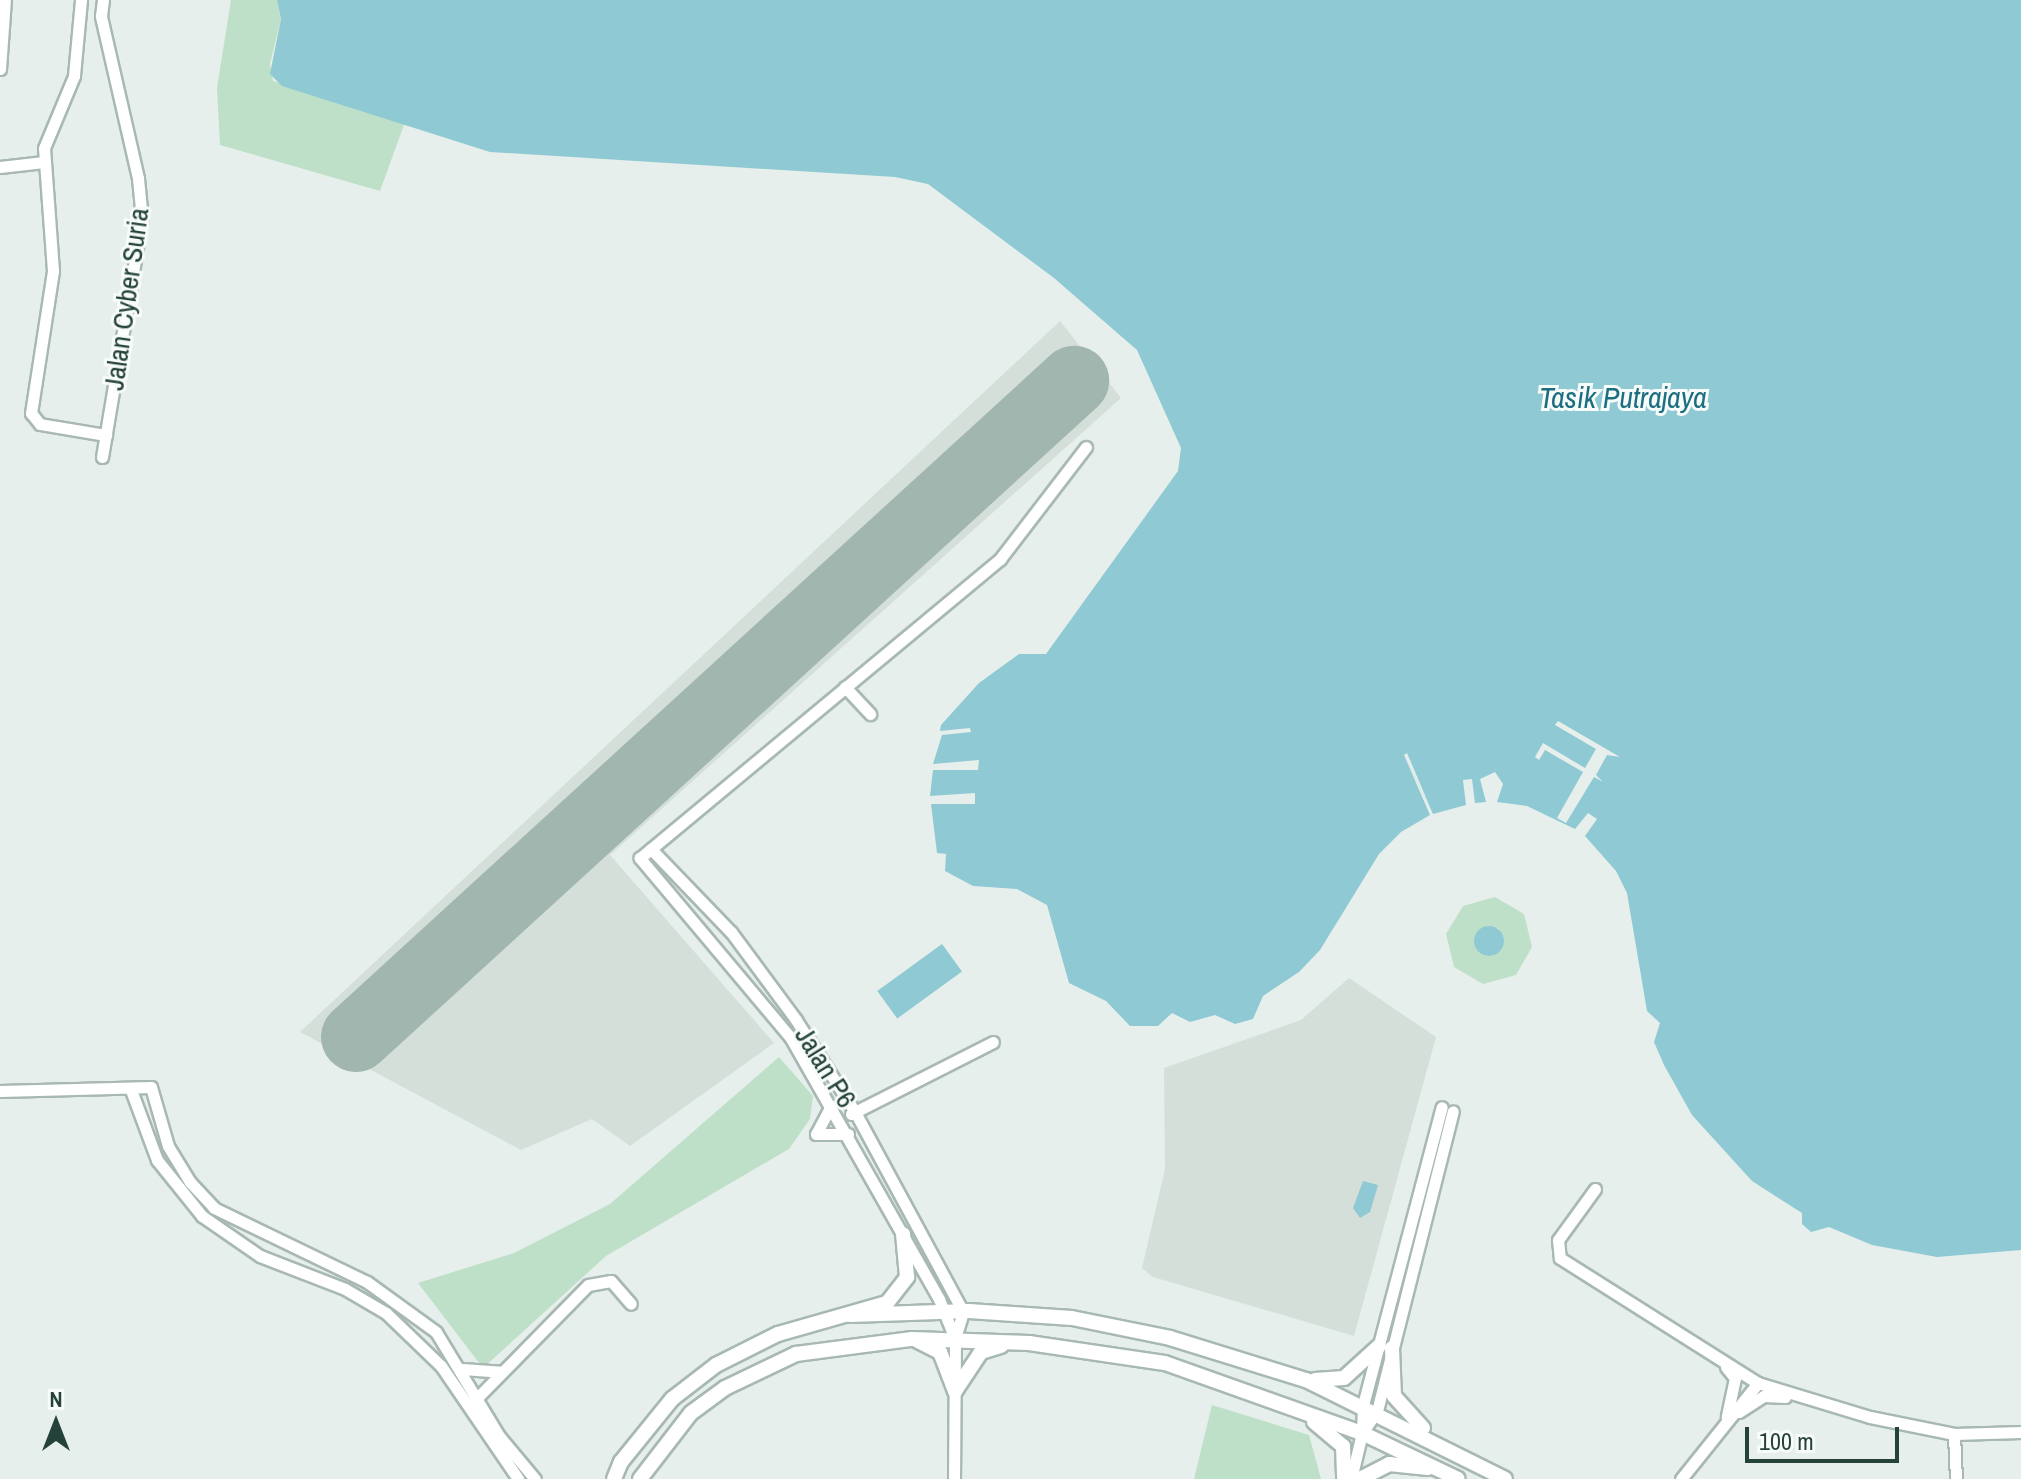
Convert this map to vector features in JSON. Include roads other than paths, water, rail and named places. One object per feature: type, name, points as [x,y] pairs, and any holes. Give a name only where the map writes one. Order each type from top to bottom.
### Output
[{"type":"street","points":[[0,69],[5,0]]},
{"type":"street","points":[[103,1],[81,0],[77,62],[44,148],[53,271],[31,413],[40,424],[106,435]]},
{"type":"street","name":"Jalan Cyber Suria","points":[[102,457],[142,200],[101,16],[103,1]]},
{"type":"street","points":[[0,167],[44,162]]},
{"type":"street","points":[[651,849],[1000,559],[1086,447]]},
{"type":"street","points":[[845,687],[870,714]]},
{"type":"street","name":"Jalan P6","points":[[955,1339],[946,1312],[841,1119],[790,1037],[640,858],[651,849],[731,932],[855,1112],[963,1312]]},
{"type":"street","points":[[841,1119],[993,1042]]},
{"type":"street","points":[[0,1091],[131,1090],[151,1087],[168,1146],[190,1182],[214,1208],[367,1282],[436,1332],[462,1369],[505,1445],[535,1479]]},
{"type":"street","points":[[131,1090],[157,1160],[202,1216],[260,1256],[345,1289],[386,1313],[423,1345],[518,1479]]},
{"type":"street","points":[[831,1106],[816,1134],[848,1134]]},
{"type":"street","points":[[1362,1433],[1377,1411],[1386,1347],[1448,1109]]},
{"type":"street","points":[[1595,1189],[1558,1240],[1560,1258],[1758,1383],[1793,1397],[1954,1434],[2021,1432]]},
{"type":"street","points":[[607,1479],[672,1399],[716,1365],[778,1334],[887,1303],[907,1277],[903,1234]]},
{"type":"street","points":[[468,1405],[588,1285],[611,1281],[631,1304]]},
{"type":"street","points":[[954,1479],[955,1339],[963,1312]]},
{"type":"street","points":[[850,1315],[963,1312],[1072,1318],[1139,1331],[1306,1380],[1377,1411],[1505,1479]]},
{"type":"street","points":[[912,1339],[940,1352],[955,1391]]},
{"type":"street","points":[[640,1479],[691,1413],[748,1376],[796,1354],[912,1339],[1029,1343],[1165,1363],[1362,1433],[1458,1479]]},
{"type":"street","points":[[955,1391],[981,1352],[1029,1343]]},
{"type":"street","points":[[1306,1380],[1344,1378],[1386,1347]]},
{"type":"street","points":[[1351,1479],[1362,1433],[1363,1405],[1386,1347]]},
{"type":"street","points":[[1386,1347],[1396,1402],[1448,1447]]},
{"type":"street","points":[[1719,1357],[1735,1378],[1725,1422]]},
{"type":"street","points":[[462,1369],[501,1372]]},
{"type":"street","points":[[1681,1479],[1758,1383]]},
{"type":"street","points":[[1263,1396],[1337,1437],[1345,1456],[1344,1479]]},
{"type":"street","points":[[1725,1422],[1764,1396],[1793,1397]]},
{"type":"street","points":[[1954,1434],[1956,1479]]},
{"type":"street","points":[[614,1479],[621,1462]]},
{"type":"street","points":[[1360,1479],[1389,1464],[1440,1470]]},
{"type":"water","name":"Tasik Putrajaya","points":[[277,0],[2021,0],[2021,1250],[1937,1257],[1872,1245],[1829,1227],[1811,1232],[1802,1224],[1802,1213],[1752,1181],[1692,1115],[1654,1042],[1660,1023],[1647,1011],[1627,893],[1616,871],[1585,836],[1597,819],[1588,813],[1575,829],[1527,806],[1497,802],[1503,784],[1495,772],[1480,779],[1486,802],[1475,803],[1472,779],[1463,780],[1466,805],[1433,814],[1404,755],[1430,815],[1401,832],[1379,854],[1320,950],[1299,972],[1263,996],[1253,1019],[1235,1024],[1215,1015],[1190,1022],[1172,1013],[1158,1026],[1130,1026],[1106,1001],[1069,983],[1047,905],[1017,889],[973,886],[945,871],[946,854],[937,853],[931,804],[975,804],[975,793],[930,796],[933,770],[978,770],[979,760],[933,764],[942,735],[971,732],[970,728],[940,731],[941,725],[979,683],[1019,654],[1046,654],[1178,471],[1181,448],[1137,350],[1054,278],[928,184],[895,177],[490,152],[282,86],[270,74],[281,19]]},
{"type":"water","points":[[1489,926],[1500,930],[1504,941],[1500,952],[1489,956],[1478,952],[1474,941],[1478,930]]},
{"type":"water","points":[[942,944],[962,972],[897,1019],[877,991]]},
{"type":"water","points":[[1363,1181],[1378,1185],[1370,1212],[1360,1218],[1353,1208]]}]
